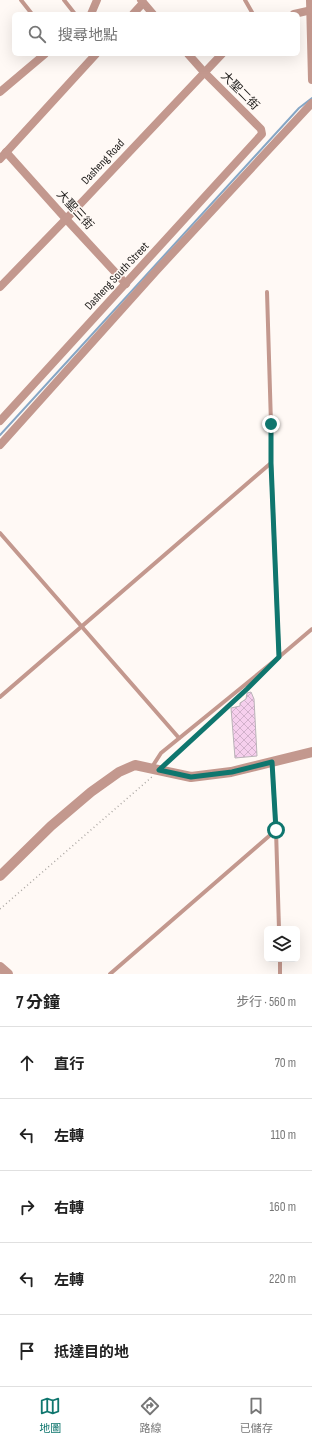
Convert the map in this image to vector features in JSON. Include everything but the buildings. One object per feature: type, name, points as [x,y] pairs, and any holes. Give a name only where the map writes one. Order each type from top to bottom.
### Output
[{"type":"street","points":[[92,12],[97,0]]},
{"type":"street","points":[[310,0],[312,80]]},
{"type":"street","points":[[134,12],[142,1],[151,12]]},
{"type":"street","points":[[300,13],[311,10]]},
{"type":"street","points":[[0,92],[43,56]]},
{"type":"street","points":[[0,159],[94,56]]},
{"type":"street","name":"大聖二街","points":[[190,56],[261,129],[262,134],[252,146]]},
{"type":"street","name":"Dasheng Road","points":[[0,286],[66,219],[220,56]]},
{"type":"street","points":[[0,445],[157,270],[312,102]]},
{"type":"street","name":"Dasheng South Street","points":[[0,421],[252,146]]},
{"type":"street","name":"大聖三街","points":[[6,152],[126,284]]},
{"type":"street","points":[[0,876],[51,826],[91,792],[119,772],[135,765],[191,777],[232,772],[312,752]]},
{"type":"street","points":[[0,967],[8,974]]},
{"type":"lane","points":[[21,0],[30,12]]},
{"type":"lane","points":[[64,0],[73,12]]},
{"type":"lane","points":[[245,0],[253,12]]},
{"type":"lane","points":[[267,292],[271,463],[279,657]]},
{"type":"lane","points":[[0,697],[271,463]]},
{"type":"lane","points":[[0,533],[179,738]]},
{"type":"lane","points":[[156,769],[161,753],[312,629]]},
{"type":"lane","points":[[272,762],[279,926]]},
{"type":"lane","points":[[110,974],[276,830]]},
{"type":"lane","points":[[280,962],[280,974]]},
{"type":"path","points":[[0,909],[236,699]]},
{"type":"waterway","points":[[0,435],[299,108],[312,98]]},
{"type":"route","points":[[271,424],[271,463],[279,657],[177,755],[159,770],[191,777],[232,772],[272,762],[276,830]]}]
